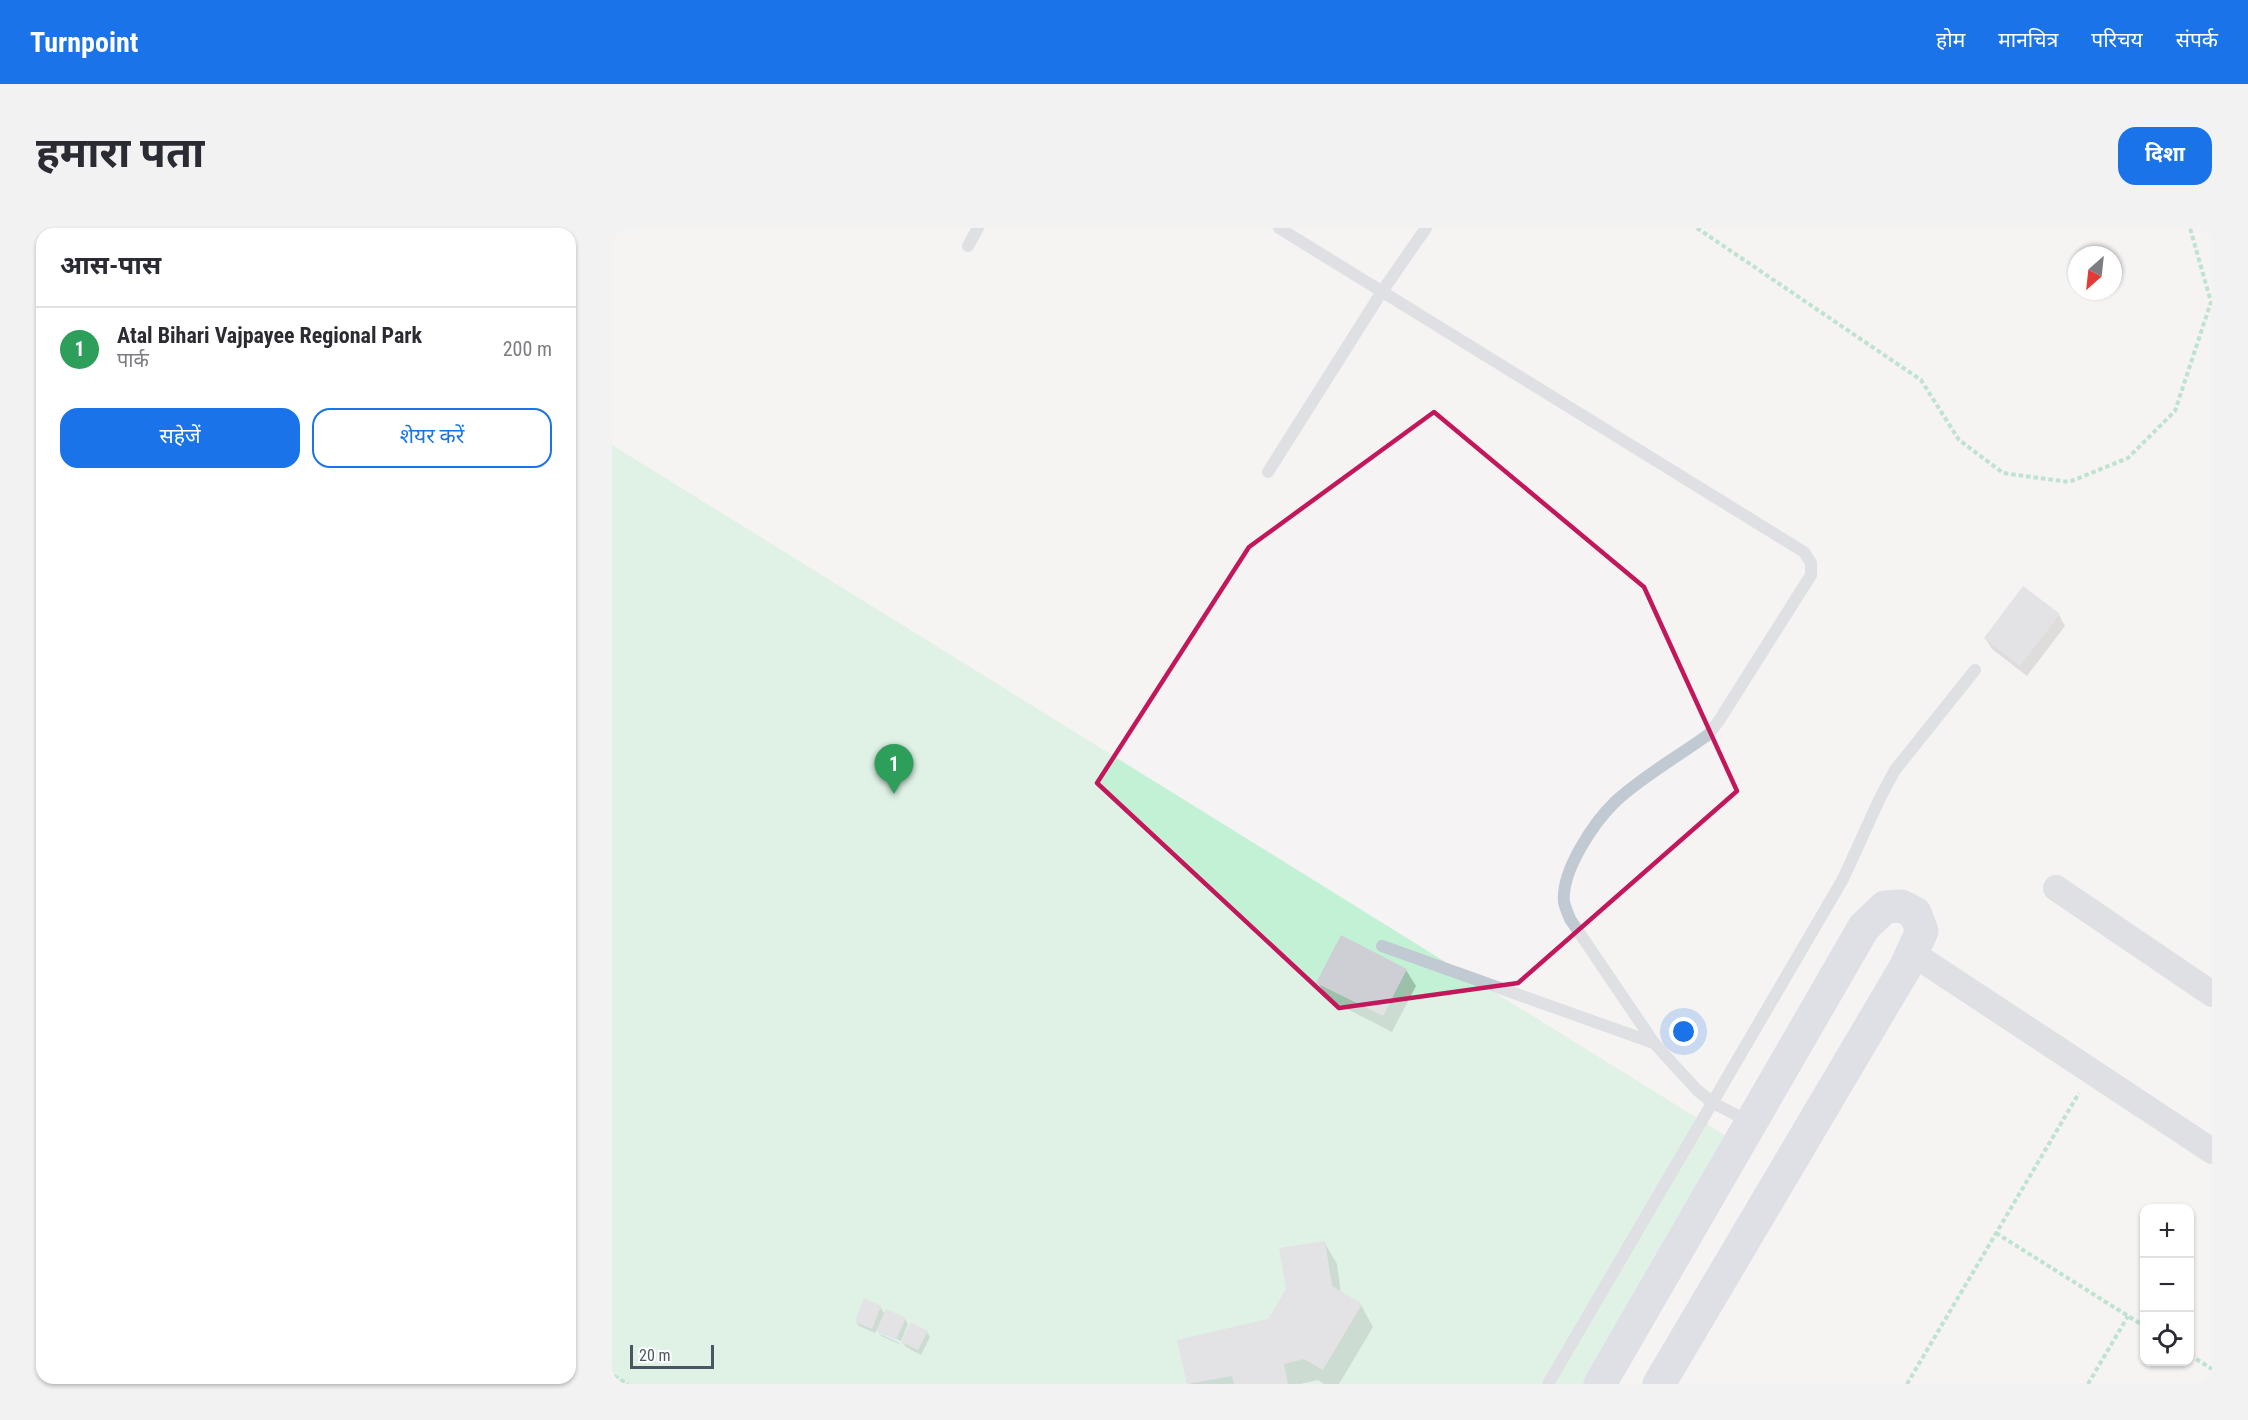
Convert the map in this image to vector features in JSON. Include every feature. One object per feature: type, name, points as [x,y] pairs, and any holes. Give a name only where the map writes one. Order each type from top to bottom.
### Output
[{"type":"street","points":[[2056,888],[2212,994]]},
{"type":"street","points":[[1600,1384],[1864,927],[1885,907],[1900,906],[1915,913],[1922,931],[1912,953],[1659,1384]]},
{"type":"street","points":[[1912,953],[2212,1151]]},
{"type":"lane","points":[[969,246],[978,228]]},
{"type":"lane","points":[[1279,228],[1383,290],[1804,552],[1811,563],[1811,575],[1715,726],[1697,743],[1616,801],[1600,818],[1585,841],[1565,884],[1564,902],[1570,919],[1654,1043],[1697,1090],[1713,1103],[1751,1123]]},
{"type":"lane","points":[[1268,472],[1383,290],[1426,228]]},
{"type":"lane","points":[[1548,1384],[1843,879],[1895,770],[1975,670]]},
{"type":"lane","points":[[1382,946],[1654,1043]]},
{"type":"path","points":[[1697,228],[1922,380],[1959,440],[2003,473],[2069,482],[2128,458],[2175,411],[2211,302],[2190,228]]},
{"type":"path","points":[[1907,1384],[2092,1072]]},
{"type":"path","points":[[1996,1233],[2140,1323]]},
{"type":"path","points":[[2088,1384],[2128,1316]]},
{"type":"path","points":[[2194,1358],[2212,1369]]},
{"type":"path","points":[[614,1376],[628,1384]]},
{"type":"highlighted area","points":[[1434,412],[1644,587],[1737,791],[1518,983],[1339,1008],[1097,783],[1249,547]]},
{"type":"green space","points":[[612,445],[1739,1144],[1600,1384],[612,1384]]},
{"type":"building","points":[[2023,586],[2060,614],[2020,666],[1984,638]]},
{"type":"building","points":[[1341,935],[1407,969],[1383,1016],[1316,983]]},
{"type":"building","points":[[1325,1241],[1332,1286],[1362,1304],[1323,1370],[1304,1359],[1284,1364],[1288,1384],[1234,1384],[1232,1376],[1187,1384],[1177,1340],[1268,1319],[1286,1289],[1279,1248]]},
{"type":"building","points":[[864,1298],[881,1306],[872,1329],[855,1322]]},
{"type":"building","points":[[886,1309],[906,1318],[896,1340],[876,1331]]},
{"type":"building","points":[[911,1322],[928,1331],[918,1350],[901,1342]]},
{"type":"place","name":"Atal Bihari Vajpayee Regional Park","points":[[894,794]]}]
